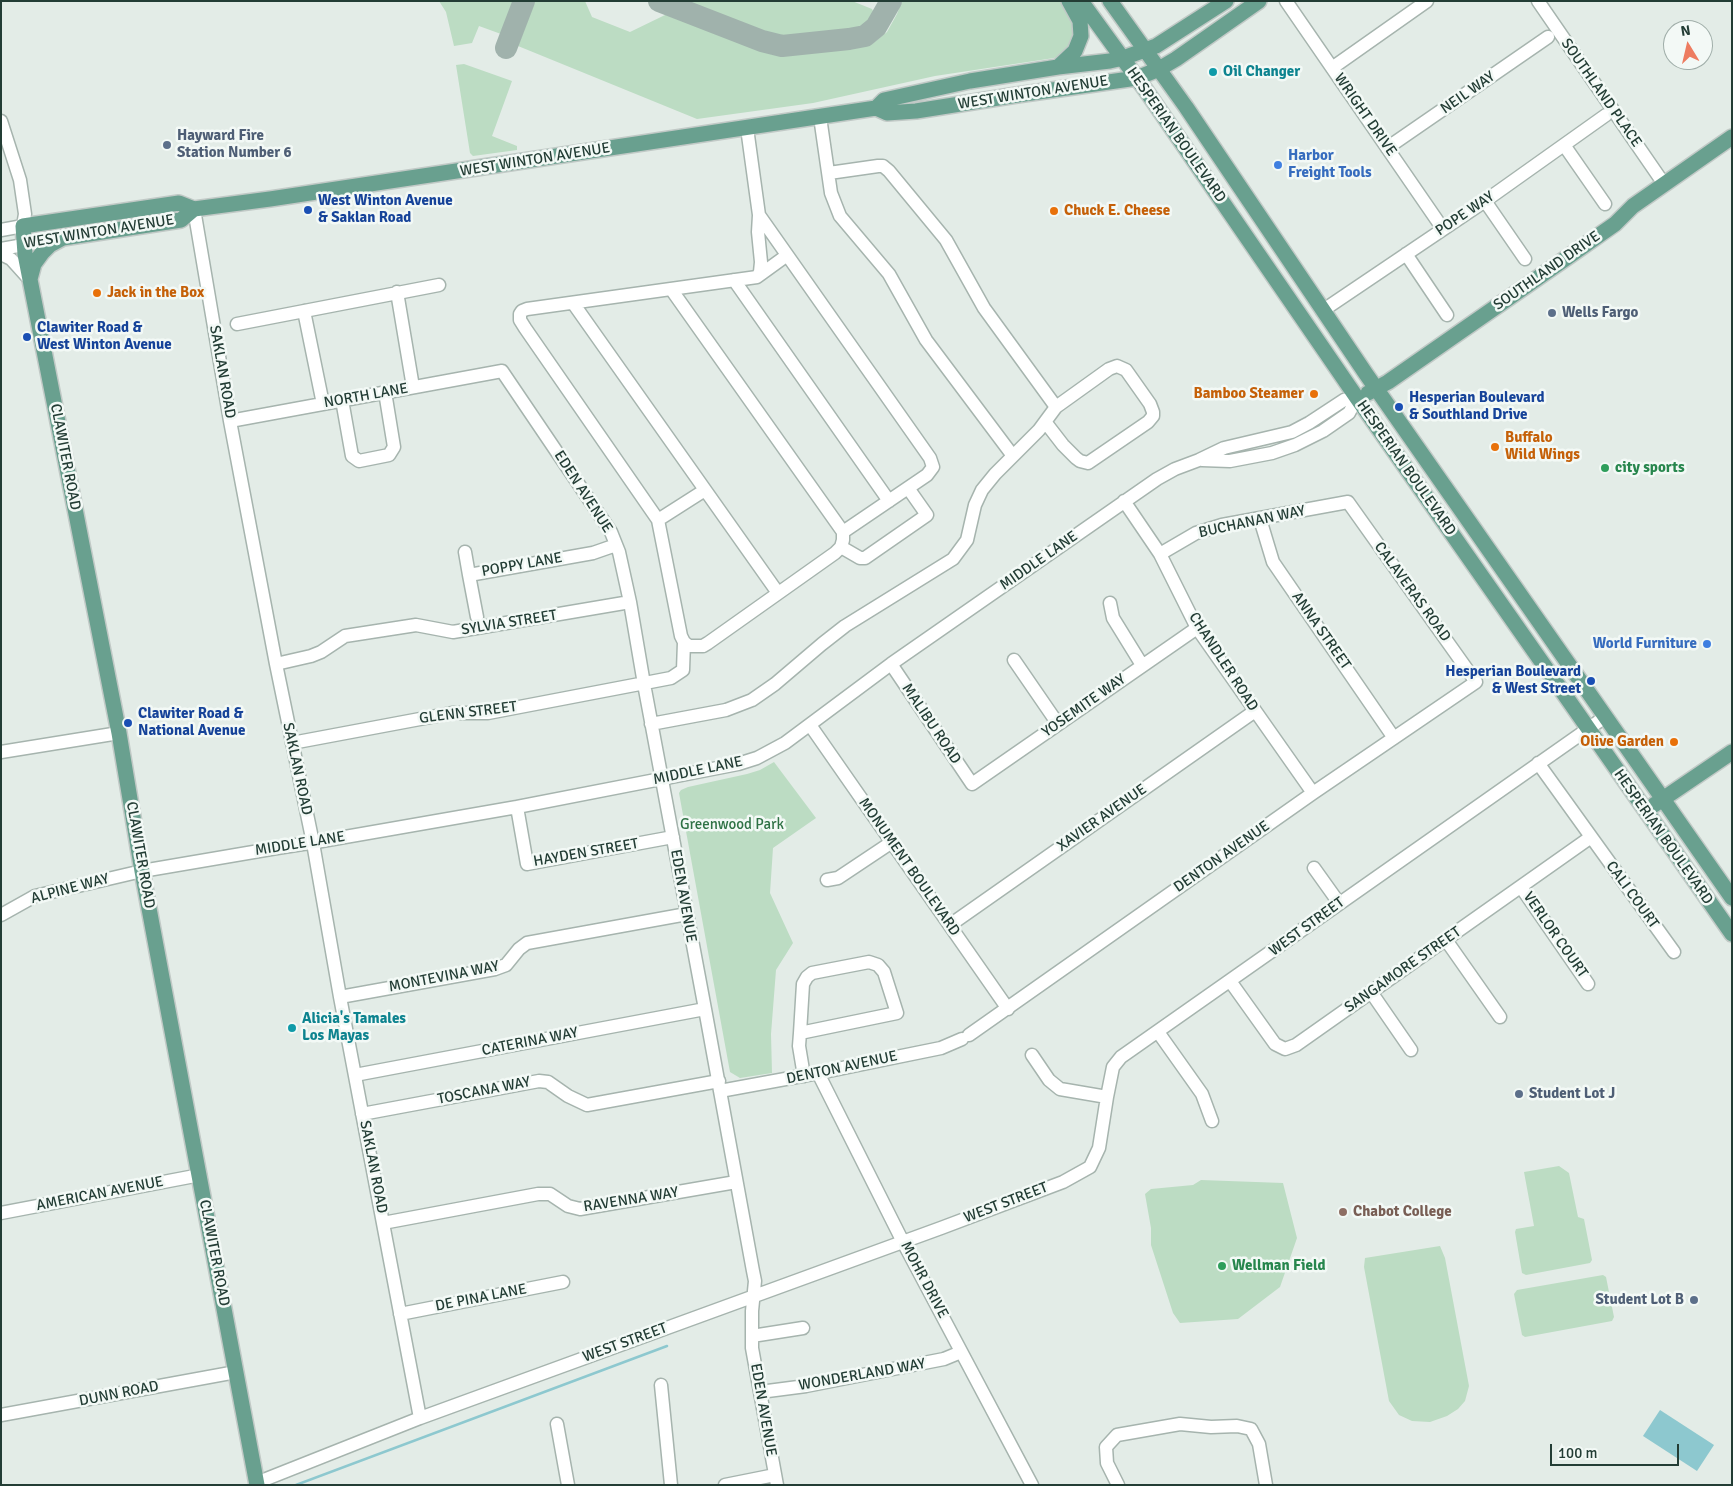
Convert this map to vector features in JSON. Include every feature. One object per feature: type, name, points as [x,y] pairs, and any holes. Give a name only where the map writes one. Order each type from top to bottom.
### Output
[{"type":"main road","points":[[1058,67],[1074,50],[1081,36],[1080,21],[1069,1]]},
{"type":"main road","name":"HESPERIAN BOULEVARD","points":[[1081,1],[1274,274],[1357,398],[1732,934]]},
{"type":"main road","name":"HESPERIAN BOULEVARD","points":[[1110,1],[1186,107],[1376,390],[1732,898]]},
{"type":"main road","name":"WEST WINTON AVENUE","points":[[876,108],[884,100],[970,81],[1110,61],[1146,51],[1226,1]]},
{"type":"main road","name":"WEST WINTON AVENUE","points":[[23,226],[179,203],[194,209],[382,183],[876,108],[888,113],[916,112],[1017,94],[1137,78],[1159,69],[1176,59],[1259,1]]},
{"type":"main road","points":[[916,112],[918,105],[924,100],[960,92],[970,81]]},
{"type":"main road","name":"SOUTHLAND DRIVE","points":[[1357,398],[1376,390],[1575,252],[1615,224],[1633,206],[1732,137]]},
{"type":"main road","name":"WEST WINTON AVENUE","points":[[63,238],[181,220],[194,209]]},
{"type":"main road","name":"CLAWITER ROAD","points":[[23,226],[23,245],[119,733],[142,871],[257,1484]]},
{"type":"main road","points":[[30,280],[34,264],[42,253],[63,238]]},
{"type":"main road","points":[[1645,812],[1732,752]]},
{"type":"street","name":"WRIGHT DRIVE","points":[[1286,1],[1443,229]]},
{"type":"street","points":[[1332,68],[1427,1]]},
{"type":"street","name":"SOUTHLAND PLACE","points":[[1538,1],[1664,184]]},
{"type":"street","name":"NEIL WAY","points":[[1387,148],[1548,37]]},
{"type":"street","name":"POPE WAY","points":[[1322,311],[1486,201],[1606,115]]},
{"type":"street","points":[[820,117],[832,200],[840,216],[889,274],[926,340],[1013,456]]},
{"type":"street","points":[[1,121],[20,180],[25,214],[23,226]]},
{"type":"street","points":[[747,128],[759,215],[758,232],[761,262],[760,272],[756,277]]},
{"type":"street","points":[[1564,145],[1605,204]]},
{"type":"street","points":[[829,173],[878,166],[882,166],[889,171],[946,240],[984,308],[1056,407]]},
{"type":"street","points":[[1486,201],[1526,259]]},
{"type":"street","name":"SAKLAN ROAD","points":[[194,209],[230,421],[276,664],[313,843],[340,997],[420,1418]]},
{"type":"street","points":[[759,215],[786,256],[930,458],[933,467],[931,471],[908,488],[843,532]]},
{"type":"street","name":"WEST WINTON AVENUE","points":[[1,230],[23,226]]},
{"type":"street","name":"WEST WINTON AVENUE","points":[[1,249],[63,238]]},
{"type":"street","points":[[1,254],[12,259],[30,280]]},
{"type":"street","points":[[1406,254],[1447,315]]},
{"type":"street","points":[[671,289],[843,532],[841,547],[835,554],[703,646],[689,646],[681,636],[658,520],[520,320],[522,311],[527,309],[756,277],[786,256]]},
{"type":"street","points":[[734,280],[889,501]]},
{"type":"street","points":[[237,324],[439,284]]},
{"type":"street","points":[[397,292],[413,387]]},
{"type":"street","points":[[573,303],[778,593]]},
{"type":"street","points":[[304,311],[323,404]]},
{"type":"street","points":[[651,724],[726,710],[752,700],[775,684],[845,626],[953,559],[967,540],[975,504],[982,490],[1046,423],[1056,407],[1109,369],[1117,366],[1126,370],[1150,404],[1153,412],[1153,416],[1148,422],[1088,463],[1076,458],[1046,423]]},
{"type":"street","name":"NORTH LANE","points":[[230,421],[502,371]]},
{"type":"street","name":"EDEN AVENUE","points":[[502,371],[611,532],[616,544],[630,602],[755,1280],[752,1311],[752,1348],[776,1480]]},
{"type":"street","points":[[342,400],[352,456],[359,461],[389,455],[394,447],[385,392]]},
{"type":"street","name":"MIDDLE LANE","points":[[142,871],[517,807],[662,780],[738,764],[757,758],[785,743],[891,664],[1124,501],[1175,468],[1199,460],[1224,448],[1292,432],[1344,400],[1357,398]]},
{"type":"street","points":[[841,547],[860,558],[865,558],[927,515],[908,488]]},
{"type":"street","points":[[658,520],[705,490]]},
{"type":"street","name":"CHANDLER ROAD","points":[[1124,501],[1160,554],[1197,628],[1313,793]]},
{"type":"street","name":"BUCHANAN WAY","points":[[1160,554],[1196,532],[1222,525],[1348,502]]},
{"type":"street","name":"CALAVERAS ROAD","points":[[1348,502],[1476,682]]},
{"type":"street","name":"ANNA STREET","points":[[1260,519],[1273,562],[1394,738]]},
{"type":"street","name":"POPPY LANE","points":[[477,617],[469,575],[593,552],[616,544]]},
{"type":"street","points":[[465,552],[469,575]]},
{"type":"street","name":"SYLVIA STREET","points":[[276,664],[321,652],[345,636],[416,625],[453,632],[630,602]]},
{"type":"street","points":[[1110,603],[1113,618],[1142,664]]},
{"type":"street","name":"YOSEMITE WAY","points":[[972,784],[1142,664],[1197,628]]},
{"type":"street","name":"GLENN STREET","points":[[292,744],[452,713],[488,712],[671,678],[683,670],[684,642]]},
{"type":"street","points":[[1014,660],[1058,724]]},
{"type":"street","name":"MALIBU ROAD","points":[[891,664],[972,784]]},
{"type":"street","name":"DENTON AVENUE","points":[[719,1086],[804,1076],[940,1048],[966,1037],[1313,793],[1476,682]]},
{"type":"street","name":"XAVIER AVENUE","points":[[950,925],[1255,710]]},
{"type":"street","name":"WEST STREET","points":[[257,1484],[420,1418],[904,1242],[1063,1182],[1090,1167],[1099,1148],[1113,1067],[1121,1057],[1606,717]]},
{"type":"street","name":"MONUMENT BOULEVARD","points":[[810,725],[1008,1009]]},
{"type":"street","points":[[1,752],[119,733]]},
{"type":"street","name":"CALI COURT","points":[[1538,763],[1674,952]]},
{"type":"street","name":"HAYDEN STREET","points":[[517,807],[527,864],[673,838]]},
{"type":"street","name":"SANGAMORE STREET","points":[[1230,981],[1274,1044],[1285,1049],[1296,1045],[1591,837]]},
{"type":"street","points":[[827,880],[838,878],[892,842]]},
{"type":"street","points":[[1314,868],[1339,903]]},
{"type":"street","name":"ALPINE WAY","points":[[1,915],[36,896],[142,871]]},
{"type":"street","name":"VERLOR COURT","points":[[1522,887],[1588,984]]},
{"type":"street","name":"MONTEVINA WAY","points":[[340,997],[495,970],[506,965],[519,949],[527,943],[687,914]]},
{"type":"street","points":[[1446,940],[1500,1017]]},
{"type":"street","points":[[800,1033],[897,1013],[884,972],[878,964],[869,962],[812,973],[803,984],[799,1046],[804,1076]]},
{"type":"street","points":[[1371,992],[1411,1050]]},
{"type":"street","name":"CATERINA WAY","points":[[355,1074],[705,1009]]},
{"type":"street","points":[[1158,1032],[1202,1094],[1212,1121]]},
{"type":"street","points":[[1032,1056],[1049,1080],[1060,1089],[1107,1097]]},
{"type":"street","name":"MOHR DRIVE","points":[[818,1073],[961,1352],[1032,1485]]},
{"type":"street","name":"TOSCANA WAY","points":[[362,1114],[539,1081],[548,1082],[568,1096],[587,1105],[719,1086]]},
{"type":"street","name":"AMERICAN AVENUE","points":[[1,1213],[200,1175]]},
{"type":"street","name":"RAVENNA WAY","points":[[383,1223],[538,1194],[550,1194],[568,1206],[580,1209],[736,1182]]},
{"type":"street","name":"DE PINA LANE","points":[[400,1314],[563,1282]]},
{"type":"street","points":[[752,1336],[803,1328]]},
{"type":"street","name":"WONDERLAND WAY","points":[[760,1392],[944,1360],[961,1352]]},
{"type":"street","name":"DUNN ROAD","points":[[1,1415],[236,1372]]},
{"type":"street","points":[[662,1385],[671,1485]]},
{"type":"street","points":[[557,1424],[568,1485]]},
{"type":"street","points":[[1118,1485],[1107,1464],[1106,1447],[1117,1436],[1180,1424],[1211,1427],[1236,1426],[1251,1429],[1259,1444],[1266,1485]]},
{"type":"street","points":[[726,1485],[776,1480]]},
{"type":"green space","points":[[439,1],[514,1],[501,34],[479,26],[472,43],[454,46],[446,12]]},
{"type":"green space","points":[[535,1],[585,1],[592,17],[630,32],[665,15],[671,15],[771,54],[778,55],[846,49],[872,44],[887,32],[902,1],[1063,1],[1072,15],[1074,31],[1069,43],[1072,46],[1062,55],[1054,58],[935,76],[813,103],[697,119],[518,46]]},
{"type":"green space","points":[[678,1],[852,1],[873,11],[871,20],[861,30],[782,39]]},
{"type":"green space","points":[[464,64],[512,81],[492,136],[517,146],[517,150],[473,156],[470,153],[456,65]]},
{"type":"green space","name":"Greenwood Park","points":[[774,762],[816,818],[773,848],[770,893],[793,943],[776,970],[771,1034],[772,1073],[740,1078],[730,1072],[679,793],[688,787],[760,770]]},
{"type":"green space","points":[[1559,1166],[1569,1173],[1578,1217],[1584,1219],[1592,1260],[1590,1263],[1526,1275],[1522,1273],[1515,1232],[1516,1229],[1534,1226],[1524,1172]]},
{"type":"green space","name":"Wellman Field","points":[[1201,1180],[1283,1183],[1297,1238],[1280,1287],[1238,1319],[1180,1323],[1173,1313],[1151,1245],[1151,1228],[1145,1194],[1151,1189],[1193,1185]]},
{"type":"green space","points":[[1440,1246],[1445,1258],[1469,1386],[1465,1401],[1458,1409],[1447,1416],[1430,1422],[1412,1421],[1399,1415],[1389,1401],[1364,1267],[1365,1258]]},
{"type":"green space","points":[[1603,1275],[1606,1277],[1614,1317],[1612,1321],[1525,1337],[1522,1335],[1514,1294],[1517,1290]]},
{"type":"water","points":[[1660,1410],[1714,1445],[1697,1471],[1643,1436]]},
{"type":"waterway","points":[[296,1485],[667,1346]]},
{"type":"taxiway","points":[[506,48],[524,1]]},
{"type":"taxiway","points":[[659,1],[762,41],[782,46],[865,36],[876,27],[891,1]]},
{"type":"place","name":"Oil Changer","points":[[1213,72]]},
{"type":"place","name":"Hayward Fire Station Number 6","points":[[167,145]]},
{"type":"place","name":"Harbor Freight Tools","points":[[1278,165]]},
{"type":"place","name":"West Winton Avenue & Saklan Road","points":[[308,210]]},
{"type":"place","name":"Chuck E. Cheese","points":[[1054,211]]},
{"type":"place","name":"Jack in the Box","points":[[97,293]]},
{"type":"place","name":"Wells Fargo","points":[[1552,313]]},
{"type":"place","name":"Clawiter Road & West Winton Avenue","points":[[27,337]]},
{"type":"place","name":"Bamboo Steamer","points":[[1314,394]]},
{"type":"place","name":"Hesperian Boulevard & Southland Drive","points":[[1399,407]]},
{"type":"place","name":"Buffalo Wild Wings","points":[[1495,447]]},
{"type":"place","name":"city sports","points":[[1605,468]]},
{"type":"place","name":"World Furniture","points":[[1707,644]]},
{"type":"place","name":"Hesperian Boulevard & West Street","points":[[1591,681]]},
{"type":"place","name":"Clawiter Road & National Avenue","points":[[128,723]]},
{"type":"place","name":"Olive Garden","points":[[1674,742]]},
{"type":"place","name":"Alicia's Tamales Los Mayas","points":[[292,1028]]},
{"type":"place","name":"Student Lot J","points":[[1519,1094]]},
{"type":"place","name":"Chabot College","points":[[1343,1212]]},
{"type":"place","name":"Wellman Field","points":[[1222,1266]]},
{"type":"place","name":"Student Lot B","points":[[1694,1300]]}]
